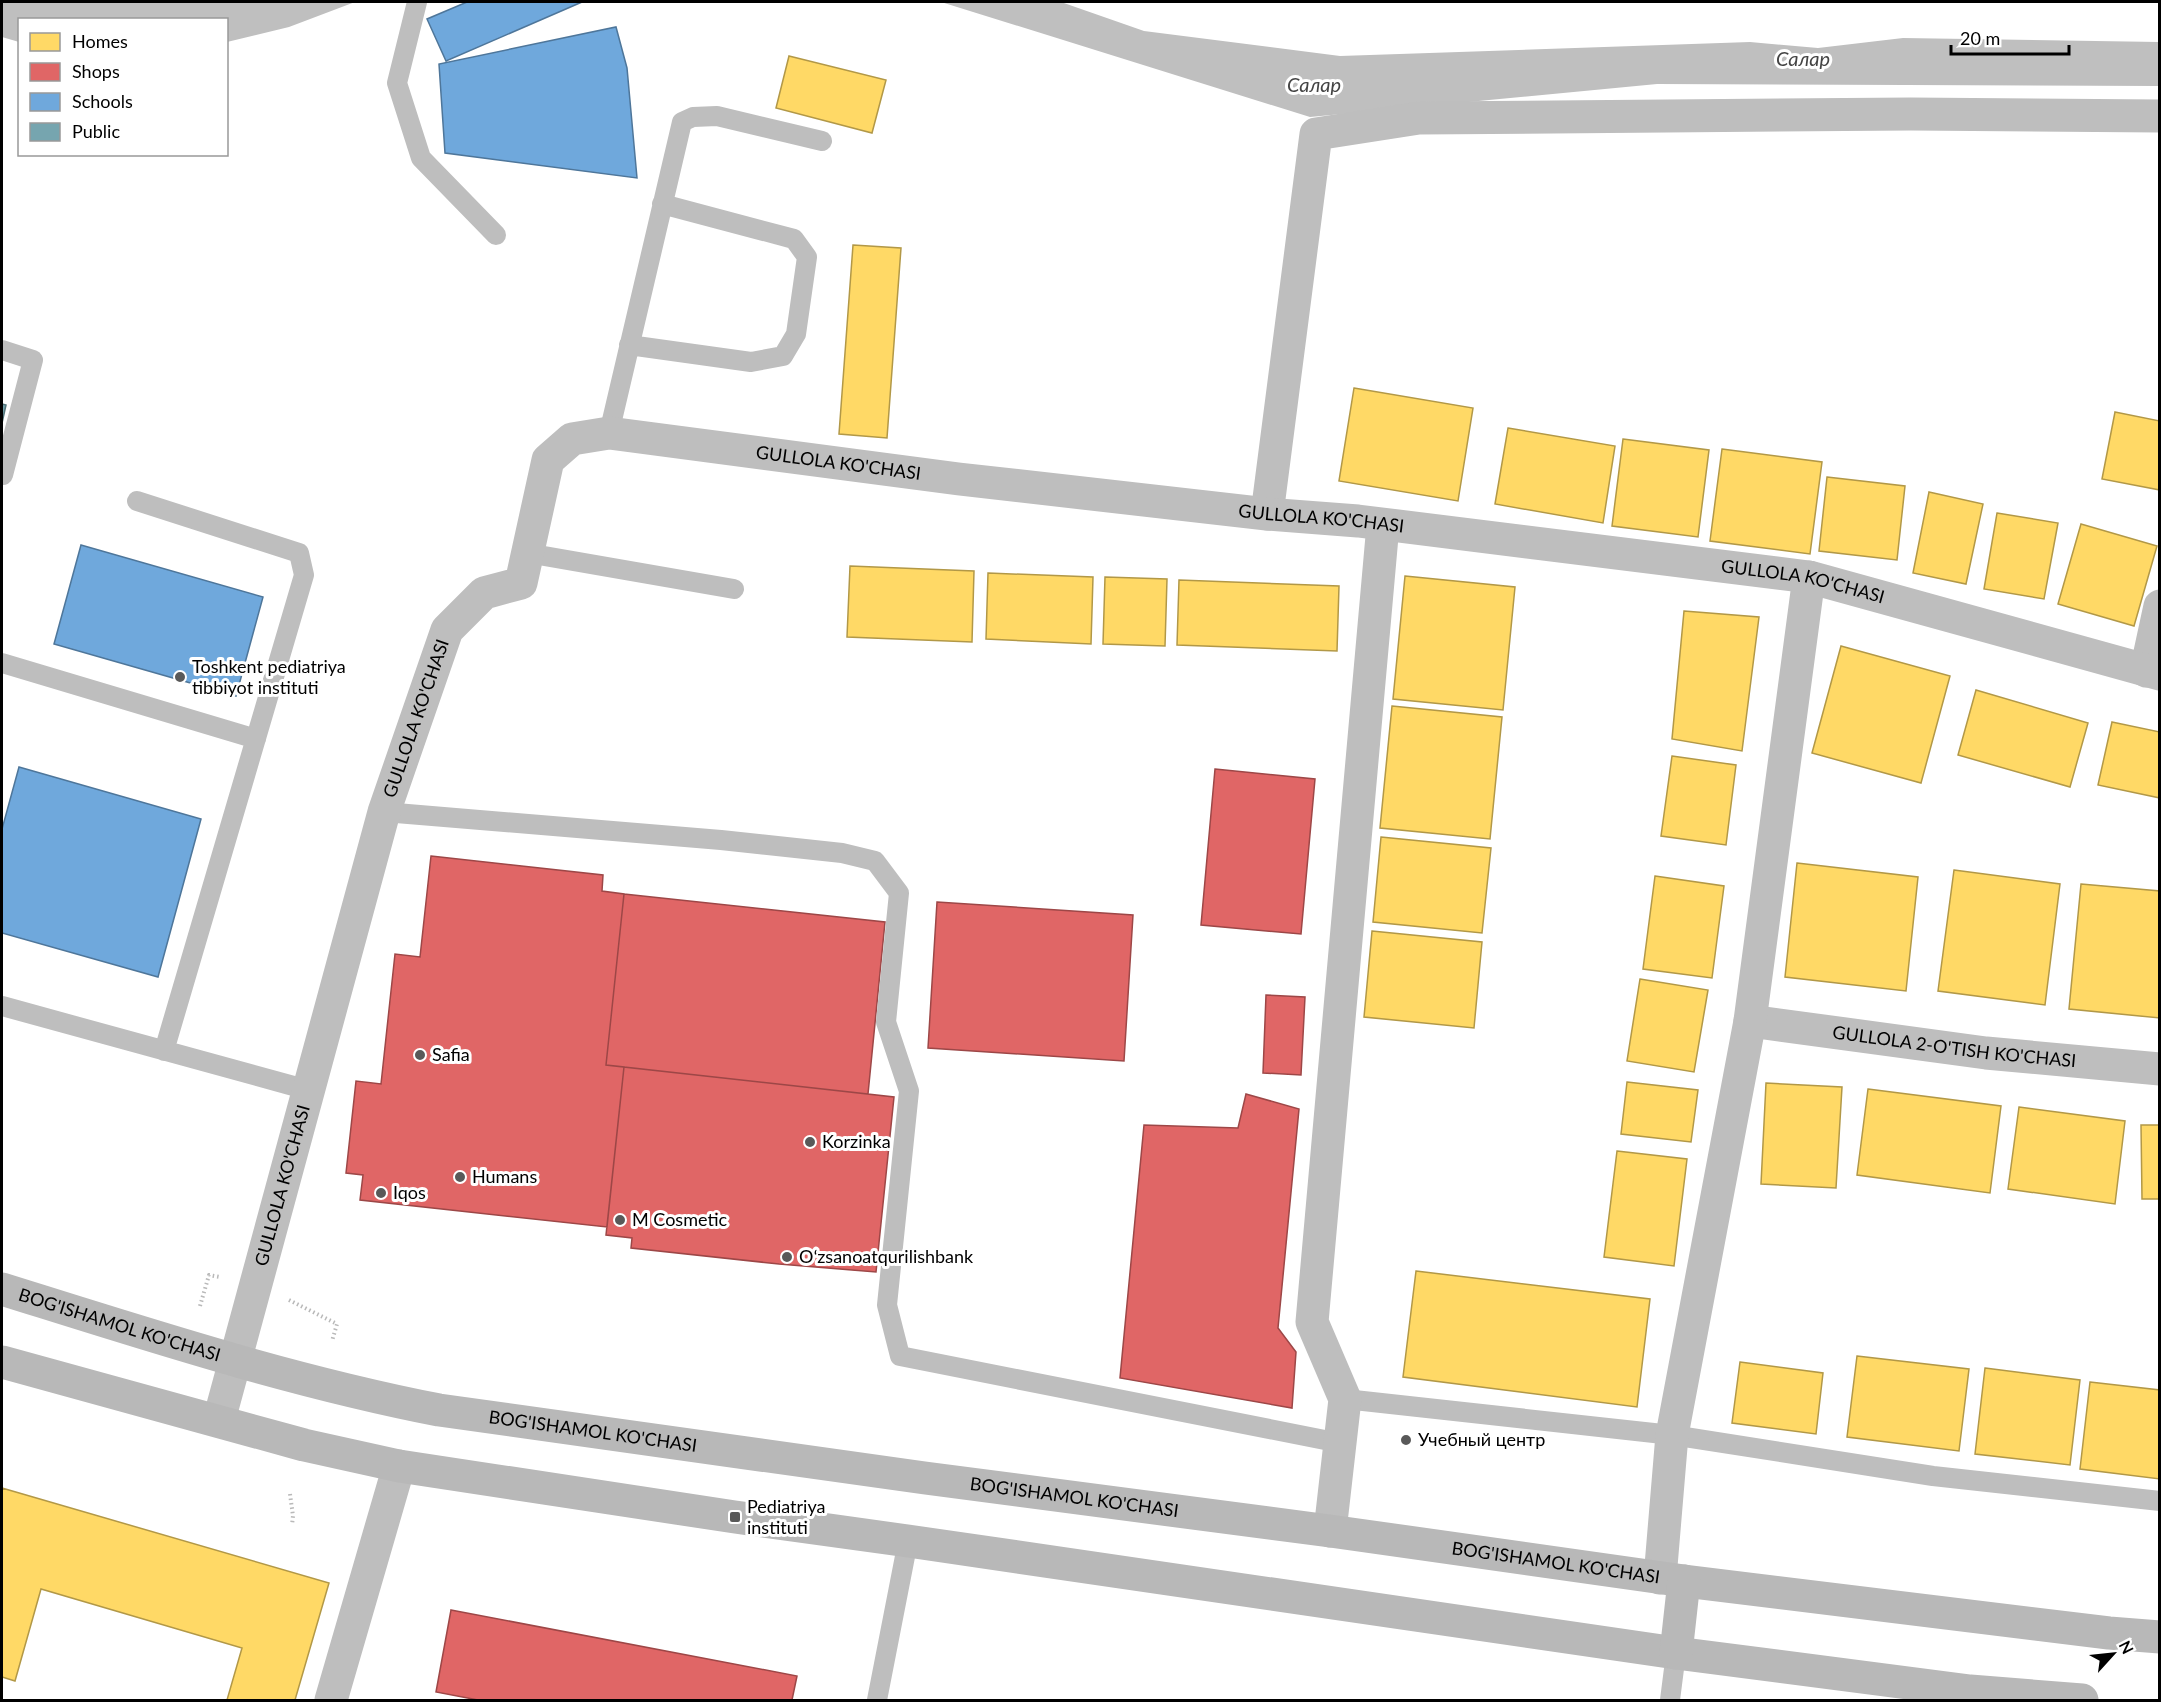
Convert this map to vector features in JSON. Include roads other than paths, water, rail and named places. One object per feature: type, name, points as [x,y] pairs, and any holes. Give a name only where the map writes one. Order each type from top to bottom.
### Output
[{"type":"main road","name":"BOG'ISHAMOL KO'CHASI","points":[[2,1289],[234,1361],[363,1395],[439,1410],[925,1478],[1330,1531],[1672,1580],[2085,1631],[2160,1637]]},
{"type":"main road","points":[[2,1362],[304,1445],[399,1466],[1676,1653],[1970,1691],[2082,1701]]},
{"type":"main road","points":[[1672,1580],[1676,1653]]},
{"type":"street","points":[[1267,514],[1316,134],[1419,118],[1899,114],[2160,116]]},
{"type":"street","name":"GULLOLA KO'CHASI","points":[[219,1420],[384,812],[447,630],[484,593],[521,583],[548,460],[572,439],[609,433],[959,479],[1383,525],[1809,577],[2153,672]]},
{"type":"street","points":[[1330,1531],[1345,1399],[1312,1322],[1383,525]]},
{"type":"street","points":[[1672,1580],[1672,1436],[1750,1021],[1809,577]]},
{"type":"street","points":[[2153,672],[2160,606]]},
{"type":"street","name":"GULLOLA 2-O'TISH KO'CHASI","points":[[1750,1021],[1986,1053],[2160,1069]]},
{"type":"street","points":[[331,1701],[399,1466]]},
{"type":"lane","points":[[417,2],[397,83],[421,158],[496,235]]},
{"type":"lane","points":[[609,433],[682,123],[693,117],[717,116],[822,141]]},
{"type":"lane","points":[[629,345],[751,362],[783,356],[796,334],[807,257],[794,239],[662,204]]},
{"type":"lane","points":[[2,350],[33,360],[3,475]]},
{"type":"lane","points":[[137,501],[299,554],[304,575],[164,1051]]},
{"type":"lane","points":[[527,553],[734,589]]},
{"type":"lane","points":[[2,663],[256,739]]},
{"type":"lane","points":[[384,812],[721,840],[842,854],[875,861],[898,893],[886,1022],[909,1091],[887,1305],[900,1356],[1340,1443]]},
{"type":"lane","points":[[2,1006],[308,1090]]},
{"type":"lane","points":[[1345,1399],[1672,1436],[1933,1476],[2160,1501]]},
{"type":"lane","points":[[878,1701],[908,1540]]},
{"type":"lane","points":[[1670,1701],[1676,1653]]},
{"type":"water","points":[[2,2],[355,2],[289,27],[228,42],[228,18],[18,18],[18,42],[2,37]]},
{"type":"water","name":"Салар","points":[[941,2],[1061,2],[1144,31],[1340,56],[1750,42],[1818,48],[1903,38],[2159,42],[2159,86],[1657,84],[1310,117]]},
{"type":"place","name":"Toshkent pediatriya tibbiyot instituti","points":[[180,677]]},
{"type":"place","name":"Safia","points":[[420,1055]]},
{"type":"place","name":"Korzinka","points":[[810,1142]]},
{"type":"place","name":"Humans","points":[[460,1177]]},
{"type":"place","name":"Iqos","points":[[381,1193]]},
{"type":"place","name":"M Cosmetic","points":[[620,1220]]},
{"type":"place","name":"Oʻzsanoatqurilishbank","points":[[787,1257]]},
{"type":"place","name":"Учебный центр","points":[[1406,1440]]},
{"type":"place","name":"Pediatriya instituti","points":[[735,1517]]}]
